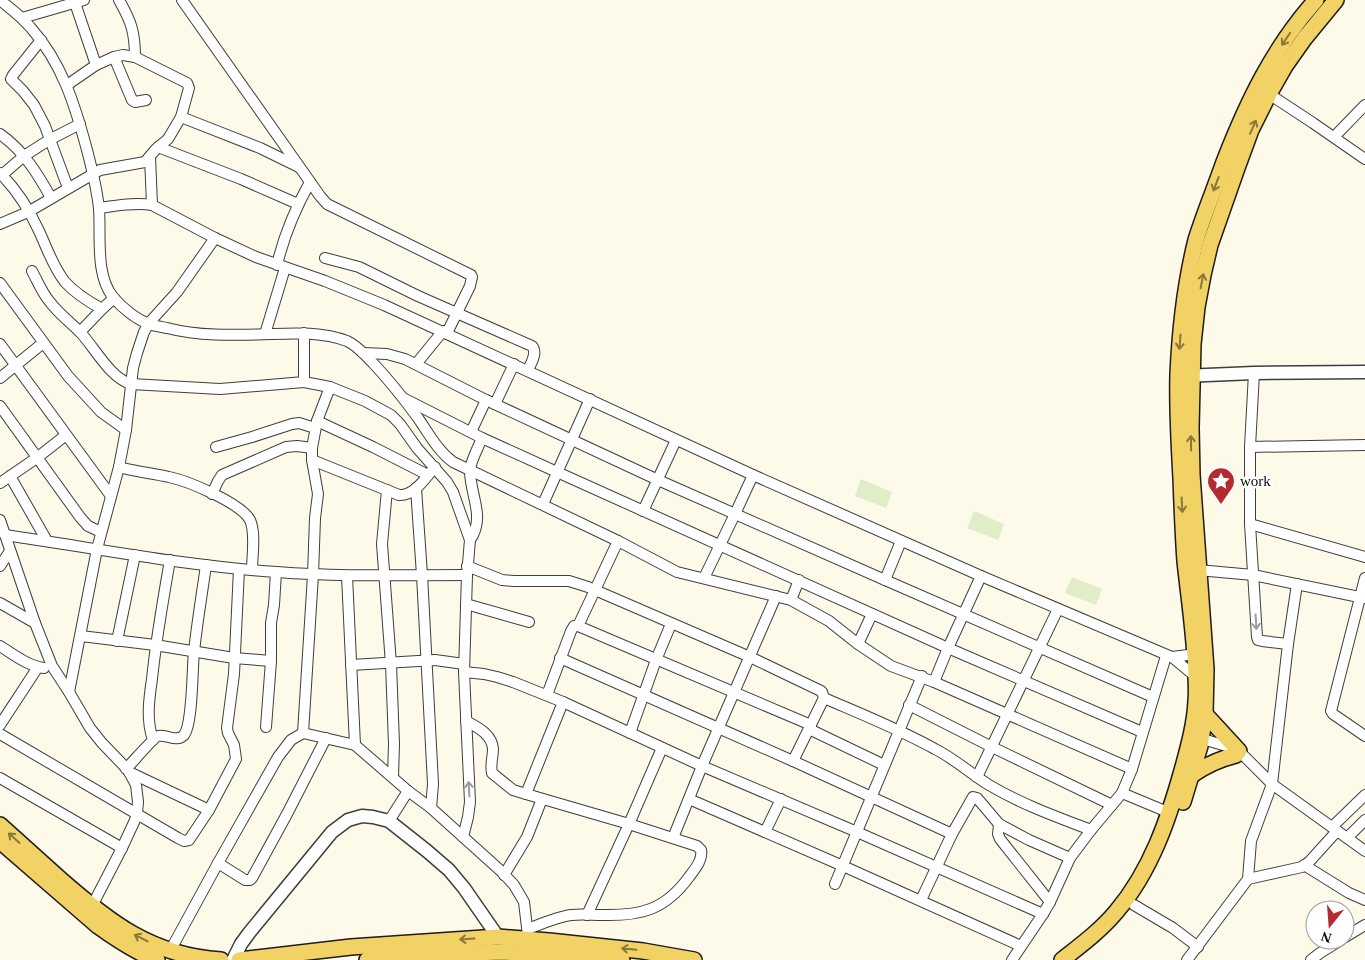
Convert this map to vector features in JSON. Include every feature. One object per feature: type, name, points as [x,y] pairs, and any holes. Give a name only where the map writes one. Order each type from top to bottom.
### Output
[{"type":"main road","points":[[1062,960],[1104,925],[1129,895],[1151,857],[1170,813],[1205,714],[1206,669],[1192,475],[1191,428],[1180,341],[1184,306],[1203,243],[1206,211],[1238,126],[1252,94],[1269,64],[1288,35],[1316,0]]},
{"type":"main road","points":[[1203,243],[1219,217],[1252,130],[1269,94],[1285,66],[1304,39],[1336,0]]},
{"type":"main road","points":[[1078,960],[1110,932],[1134,905],[1157,868],[1176,826],[1192,775],[1195,741],[1196,654],[1183,539],[1178,428],[1185,376]]},
{"type":"main road","points":[[1192,775],[1205,766],[1240,753],[1205,714]]},
{"type":"main road","points":[[0,825],[92,906],[122,929],[170,951],[221,960]]},
{"type":"main road","points":[[0,841],[98,926],[133,949],[157,960]]},
{"type":"main road","points":[[372,955],[528,934],[694,960]]},
{"type":"main road","points":[[246,959],[504,952],[622,960]]},
{"type":"street","points":[[0,0],[22,18],[41,40],[58,65],[67,85],[80,124],[93,175],[99,208],[102,271],[114,298],[132,313],[149,324],[178,331],[200,334],[304,333],[330,336],[356,346],[404,398],[442,452],[453,462],[543,504],[677,572],[791,600],[829,621],[858,644],[891,666],[922,676],[1132,769]]},
{"type":"street","points":[[120,0],[131,23],[135,57]]},
{"type":"street","points":[[182,0],[234,76],[328,205],[471,275],[470,286],[457,313],[445,332],[416,364]]},
{"type":"street","points":[[22,18],[78,1],[96,65]]},
{"type":"street","points":[[41,40],[11,78],[29,97],[42,120],[68,188]]},
{"type":"street","points":[[0,224],[28,212],[105,169],[143,163],[168,139],[181,117],[189,88],[188,83],[135,57],[123,55],[96,65],[67,85]]},
{"type":"street","points":[[114,57],[132,100],[135,102],[146,100]]},
{"type":"street","points":[[1269,94],[1365,158]]},
{"type":"street","points":[[1334,137],[1365,105]]},
{"type":"street","points":[[181,117],[260,148],[300,167]]},
{"type":"street","points":[[80,124],[49,140],[1,174],[19,197],[38,228],[51,258],[65,281],[83,298],[102,309]]},
{"type":"street","points":[[0,134],[24,156],[51,198]]},
{"type":"street","points":[[158,147],[298,204]]},
{"type":"street","points":[[150,157],[152,205]]},
{"type":"street","points":[[265,334],[281,266],[285,235],[310,182]]},
{"type":"street","points":[[99,208],[152,205],[214,238],[384,305],[753,475],[1169,657],[1196,677]]},
{"type":"street","points":[[69,692],[97,549],[120,467],[137,353],[144,332],[149,324],[178,292],[214,238]]},
{"type":"street","points":[[325,258],[359,267],[418,296],[532,346],[535,348],[535,352],[528,370]]},
{"type":"street","points":[[32,271],[48,300],[80,332],[121,380],[131,384],[220,389],[304,382],[330,387],[365,401],[392,415],[417,448],[431,471]]},
{"type":"street","points":[[0,283],[68,376],[94,405],[126,430]]},
{"type":"street","points":[[80,332],[114,298]]},
{"type":"street","points":[[304,333],[304,382]]},
{"type":"street","points":[[0,378],[43,343]]},
{"type":"street","points":[[0,344],[111,496]]},
{"type":"street","points":[[363,352],[395,355],[416,364],[490,402],[572,438],[658,480],[1153,697]]},
{"type":"street","points":[[471,432],[514,364]]},
{"type":"street","points":[[1185,376],[1365,372]]},
{"type":"street","points":[[1254,373],[1250,447],[1250,524],[1257,638],[1262,641],[1288,644]]},
{"type":"street","points":[[304,733],[315,518],[318,494],[312,460],[312,448],[316,424],[330,387]]},
{"type":"street","points":[[404,398],[482,438],[556,472],[948,648],[1142,732]]},
{"type":"street","points":[[543,504],[590,399]]},
{"type":"street","points":[[0,406],[80,517],[88,526],[101,532]]},
{"type":"street","points":[[216,447],[252,438],[292,424],[316,424],[431,471],[447,482],[453,492],[470,540],[467,571],[464,668],[470,802],[463,837]]},
{"type":"street","points":[[0,483],[66,435]]},
{"type":"street","points":[[470,540],[477,526],[477,513],[469,469],[482,438]]},
{"type":"street","points":[[643,511],[676,440]]},
{"type":"street","points":[[1250,447],[1365,445]]},
{"type":"street","points":[[212,494],[222,475],[280,449],[296,446],[312,448]]},
{"type":"street","points":[[312,460],[399,495],[412,492],[431,471]]},
{"type":"street","points":[[120,467],[178,479],[235,505],[246,514],[253,531],[252,570]]},
{"type":"street","points":[[704,578],[753,475]]},
{"type":"street","points":[[10,476],[47,541]]},
{"type":"street","points":[[416,488],[433,784],[432,808]]},
{"type":"street","points":[[387,490],[382,544],[391,664],[394,744],[393,777]]},
{"type":"street","points":[[0,520],[35,623],[52,666],[90,728],[128,770],[136,785],[137,813],[122,848],[92,906]]},
{"type":"street","points":[[1250,524],[1365,557]]},
{"type":"street","points":[[5,535],[239,569],[347,576],[422,575],[467,571],[514,582],[569,581],[596,590],[821,690],[824,698],[793,761]]},
{"type":"street","points":[[578,626],[618,541]]},
{"type":"street","points":[[884,580],[901,541]]},
{"type":"street","points":[[1,564],[10,551]]},
{"type":"street","points":[[118,641],[135,555]]},
{"type":"street","points":[[153,740],[148,722],[155,645],[170,560]]},
{"type":"street","points":[[128,770],[153,740],[160,736],[182,737],[186,730],[190,712],[194,651],[206,565]]},
{"type":"street","points":[[0,734],[178,838],[189,840],[209,810],[236,759],[234,745],[227,728],[233,686],[239,569]]},
{"type":"street","points":[[1198,570],[1253,575],[1362,597]]},
{"type":"street","points":[[266,727],[271,661],[271,623],[276,572]]},
{"type":"street","points":[[347,576],[355,745]]},
{"type":"street","points":[[934,682],[981,576]]},
{"type":"street","points":[[1365,578],[1362,597],[1331,711],[1365,736]]},
{"type":"street","points":[[791,600],[799,580]]},
{"type":"street","points":[[1187,960],[1248,879],[1251,841],[1272,784],[1297,584]]},
{"type":"street","points":[[673,838],[733,692],[776,596]]},
{"type":"street","points":[[0,603],[35,623]]},
{"type":"street","points":[[466,604],[529,622]]},
{"type":"street","points":[[977,777],[1058,609]]},
{"type":"street","points":[[858,644],[872,614]]},
{"type":"street","points":[[630,733],[671,624]]},
{"type":"street","points":[[547,695],[572,628],[578,626],[733,692],[810,727],[884,765]]},
{"type":"street","points":[[81,636],[155,645],[234,658],[271,661]]},
{"type":"street","points":[[0,646],[38,667],[52,666]]},
{"type":"street","points":[[1169,657],[1196,654]]},
{"type":"street","points":[[1012,960],[1050,902],[1070,858],[1122,793],[1132,769],[1153,697],[1169,657]]},
{"type":"street","points":[[560,658],[952,834]]},
{"type":"street","points":[[351,666],[441,660],[497,677],[547,695],[702,766],[1043,914]]},
{"type":"street","points":[[0,725],[38,667]]},
{"type":"street","points":[[835,884],[922,676]]},
{"type":"street","points":[[824,698],[937,749],[1003,793],[1091,830]]},
{"type":"street","points":[[526,794],[563,702]]},
{"type":"street","points":[[909,705],[1112,805]]},
{"type":"street","points":[[170,951],[278,757],[291,740],[304,733],[355,745],[408,791],[432,808],[514,885],[524,902],[528,934],[564,916],[616,916],[651,910],[664,903],[676,892],[697,866],[702,852],[696,846],[513,790],[491,771],[492,744],[486,734],[466,721]]},
{"type":"street","points":[[218,863],[245,880],[252,878],[326,738]]},
{"type":"street","points":[[1195,741],[1240,753],[1272,784],[1365,851]]},
{"type":"street","points":[[587,915],[662,748]]},
{"type":"street","points":[[128,770],[209,810]]},
{"type":"street","points":[[0,778],[122,848]]},
{"type":"street","points":[[389,822],[408,791]]},
{"type":"street","points":[[1122,793],[1170,813]]},
{"type":"street","points":[[1248,879],[1296,869],[1309,862],[1365,795]]},
{"type":"street","points":[[921,900],[952,834],[973,796],[977,798],[999,824],[1070,858]]},
{"type":"street","points":[[504,874],[527,837],[542,799]]},
{"type":"street","points":[[689,799],[921,900],[1021,946]]},
{"type":"street","points":[[765,832],[781,800]]},
{"type":"street","points":[[233,960],[241,944],[332,832],[348,820],[362,816],[389,822],[449,870],[498,937]]},
{"type":"street","points":[[1347,838],[1365,820]]},
{"type":"street","points":[[999,824],[998,834],[1000,839],[1050,902]]},
{"type":"street","points":[[1304,865],[1349,894],[1365,900]]},
{"type":"street","points":[[1134,905],[1172,928],[1198,947]]},
{"type":"street","points":[[246,959],[252,947],[249,934]]},
{"type":"street","points":[[1311,960],[1325,950]]},
{"type":"green space","points":[[861,479],[892,492],[886,508],[855,496]]},
{"type":"green space","points":[[974,511],[1004,524],[998,540],[967,528]]},
{"type":"green space","points":[[1072,577],[1102,589],[1096,605],[1065,593]]},
{"type":"place","name":"work","points":[[1221,505]]}]
